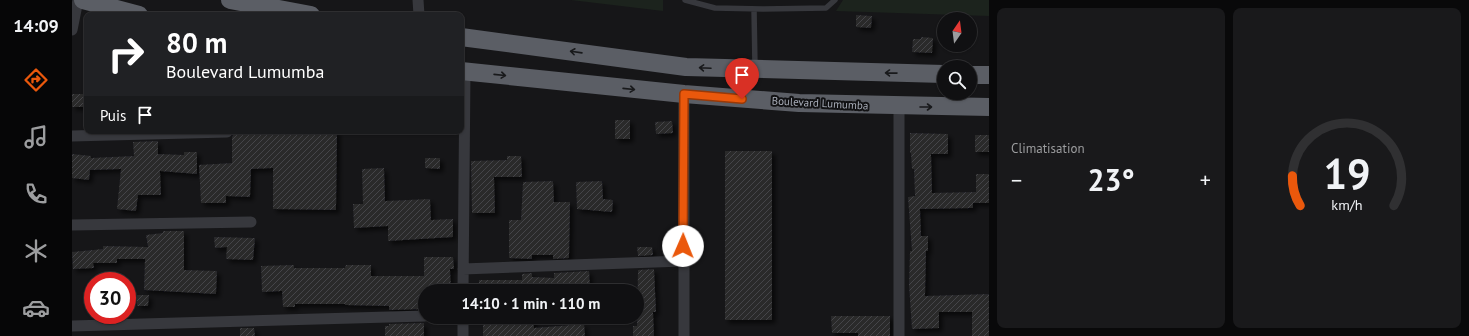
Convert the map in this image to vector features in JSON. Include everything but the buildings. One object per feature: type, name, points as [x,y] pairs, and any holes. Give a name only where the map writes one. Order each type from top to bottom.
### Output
[{"type":"highway","points":[[83,0],[128,12]]},
{"type":"highway","points":[[230,0],[295,12]]},
{"type":"highway","points":[[464,37],[686,67],[937,74]]},
{"type":"highway","name":"Boulevard Lumumba","points":[[464,71],[684,94],[799,103],[989,107]]},
{"type":"highway","points":[[977,75],[989,75]]},
{"type":"street","points":[[72,30],[78,0]]},
{"type":"street","points":[[418,0],[419,12]]},
{"type":"street","points":[[684,94],[684,336]]},
{"type":"street","points":[[899,106],[899,336]]},
{"type":"street","points":[[72,136],[150,134]]},
{"type":"street","points":[[463,134],[463,284]]},
{"type":"street","points":[[72,225],[251,222]]},
{"type":"street","points":[[463,269],[683,262]]},
{"type":"street","points":[[72,326],[418,316]]},
{"type":"street","points":[[463,324],[464,336]]},
{"type":"lane","points":[[685,0],[715,8],[754,9],[826,8],[836,0]]},
{"type":"lane","points":[[754,9],[755,70]]},
{"type":"shaded area","points":[[571,0],[663,0],[663,11]]},
{"type":"shaded area","points":[[843,0],[989,0],[989,16],[977,16],[977,12],[937,12],[937,14],[836,11]]},
{"type":"route","points":[[683,246],[684,94],[742,99]]}]
